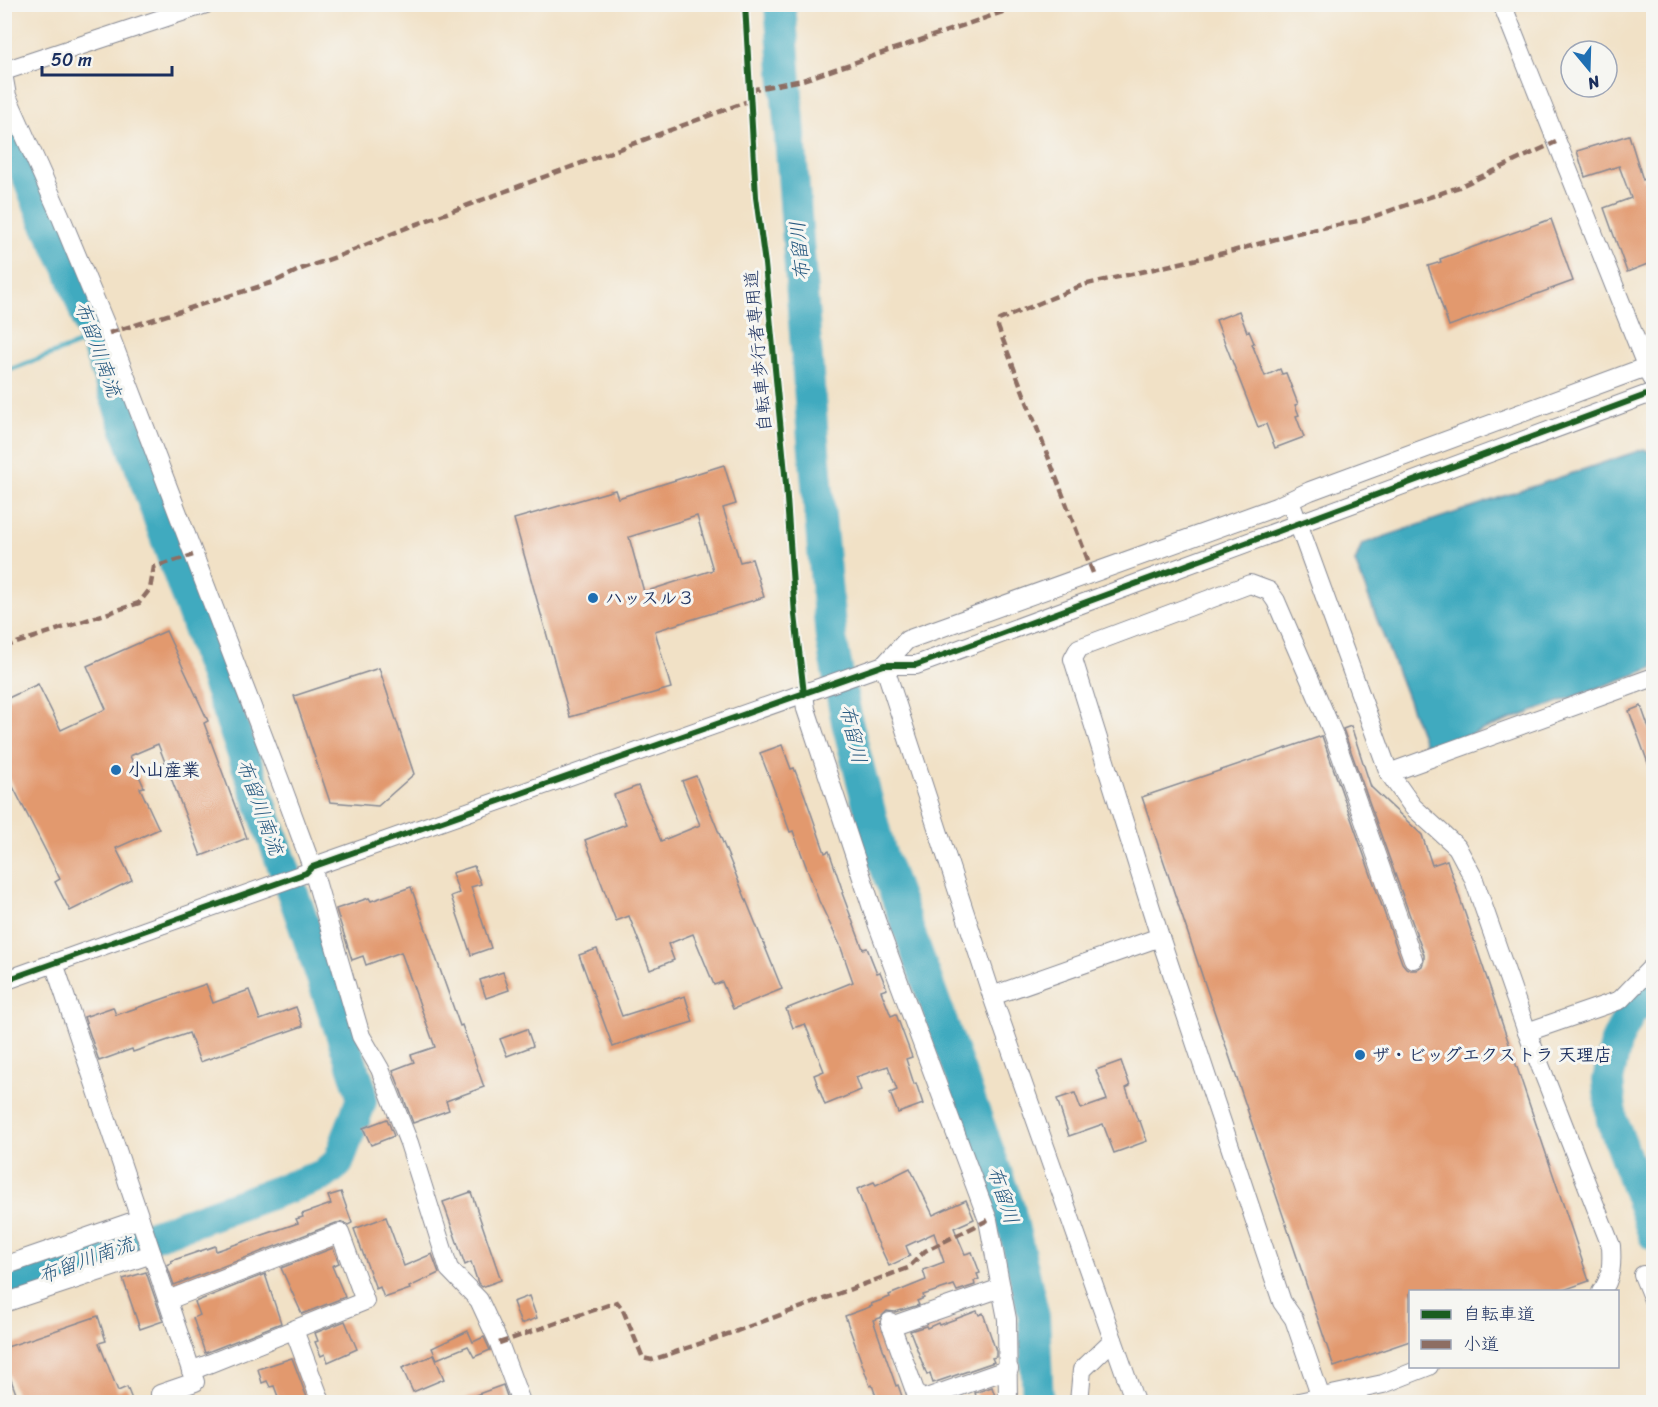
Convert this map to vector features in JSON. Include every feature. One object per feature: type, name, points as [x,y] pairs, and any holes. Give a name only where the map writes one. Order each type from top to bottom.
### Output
[{"type":"street","points":[[4,71],[206,4]]},
{"type":"street","points":[[1502,4],[1556,142],[1650,366],[1653,385]]},
{"type":"street","points":[[4,79],[7,96],[109,333],[309,870],[361,1036],[380,1069],[409,1143],[449,1269],[479,1300],[499,1343],[521,1402]]},
{"type":"street","points":[[878,667],[907,639],[1276,507],[1310,491],[1650,366]]},
{"type":"street","points":[[4,981],[878,667],[916,665],[930,660],[1653,392]]},
{"type":"street","points":[[1290,501],[1389,773],[1413,807],[1457,847],[1473,877],[1527,1032],[1611,1246],[1612,1266],[1603,1290]]},
{"type":"street","points":[[1321,1398],[1294,1319],[1282,1302],[1160,937],[1073,659],[1079,648],[1250,584],[1269,591],[1276,601],[1333,733],[1413,959]]},
{"type":"street","points":[[878,667],[1135,1402]]},
{"type":"street","points":[[1389,773],[1653,676]]},
{"type":"street","points":[[810,692],[806,709],[877,923],[988,1220],[1007,1319],[1008,1402]]},
{"type":"street","points":[[992,996],[1160,937]]},
{"type":"street","points":[[54,963],[195,1382],[160,1394],[163,1402]]},
{"type":"street","points":[[1527,1032],[1620,1000],[1653,968]]},
{"type":"street","points":[[4,1266],[140,1219]]},
{"type":"street","points":[[168,1300],[340,1233],[364,1301],[191,1371]]},
{"type":"street","points":[[4,1303],[152,1254]]},
{"type":"street","points":[[1643,1275],[1653,1302]]},
{"type":"street","points":[[1001,1288],[890,1324],[918,1402],[1009,1369]]},
{"type":"street","points":[[294,1330],[321,1402]]},
{"type":"street","points":[[1079,1402],[1082,1370],[1113,1340]]},
{"type":"street","points":[[1299,1402],[1383,1384],[1424,1368]]},
{"type":"water","points":[[1644,449],[1653,454],[1653,668],[1427,750],[1355,562],[1362,544]]},
{"type":"building","points":[[1629,135],[1643,180],[1653,176],[1653,262],[1627,272],[1604,208],[1631,198],[1619,166],[1585,177],[1577,151]]},
{"type":"building","points":[[1551,219],[1573,281],[1449,326],[1428,266],[1441,262],[1440,259]]},
{"type":"building","points":[[1239,311],[1254,343],[1252,344],[1265,376],[1280,369],[1282,374],[1286,373],[1298,404],[1295,405],[1299,415],[1296,416],[1304,437],[1275,448],[1266,424],[1258,427],[1216,320]]},
{"type":"building","points":[[724,465],[736,504],[723,508],[740,562],[752,559],[764,597],[655,631],[671,688],[570,717],[514,519],[615,490],[618,498]],"holes":[[[697,516],[713,570],[644,592],[629,537]]]},
{"type":"building","points":[[166,631],[208,721],[204,723],[247,838],[201,856],[158,744],[130,756],[144,787],[140,788],[159,829],[116,848],[132,880],[70,911],[55,882],[60,879],[4,769],[4,700],[38,684],[61,730],[106,709],[87,666]]},
{"type":"building","points":[[379,668],[414,774],[378,806],[330,802],[294,696]]},
{"type":"building","points":[[1641,706],[1653,740],[1653,774],[1629,711]]},
{"type":"building","points":[[1351,726],[1371,787],[1422,835],[1432,865],[1447,860],[1589,1281],[1564,1290],[1409,1290],[1409,1341],[1334,1367],[1142,797],[1322,736],[1402,963],[1410,970],[1416,970],[1422,966],[1424,955],[1343,729]]},
{"type":"building","points":[[782,745],[791,769],[794,768],[825,853],[829,851],[863,949],[867,948],[877,973],[880,972],[887,989],[881,991],[891,1016],[896,1014],[912,1057],[906,1059],[923,1104],[898,1113],[890,1093],[897,1090],[888,1066],[856,1077],[861,1090],[825,1105],[814,1075],[824,1071],[805,1024],[793,1028],[786,1009],[853,982],[793,831],[790,832],[760,753]]},
{"type":"building","points":[[696,776],[782,989],[733,1009],[722,982],[714,985],[693,934],[668,944],[674,960],[650,970],[629,916],[616,921],[585,840],[626,824],[614,795],[638,786],[661,841],[700,825],[682,781]]},
{"type":"building","points":[[474,866],[481,884],[471,887],[491,948],[471,955],[451,896],[459,893],[452,873]]},
{"type":"building","points":[[411,887],[484,1087],[446,1101],[449,1110],[413,1123],[393,1070],[414,1062],[411,1055],[435,1047],[401,952],[366,965],[363,956],[352,960],[336,909],[369,898],[371,901]]},
{"type":"building","points":[[597,949],[622,1016],[685,996],[693,1022],[613,1047],[579,955]]},
{"type":"building","points":[[503,972],[509,990],[486,998],[480,980]]},
{"type":"building","points":[[206,984],[213,1003],[249,990],[260,1020],[296,1007],[303,1026],[200,1062],[189,1033],[99,1061],[84,1017],[113,1007],[116,1015]]},
{"type":"building","points":[[527,1029],[533,1046],[507,1056],[500,1039]]},
{"type":"building","points":[[1121,1061],[1130,1086],[1126,1088],[1147,1141],[1114,1153],[1103,1124],[1069,1136],[1057,1099],[1075,1093],[1081,1109],[1107,1100],[1096,1070]]},
{"type":"building","points":[[387,1119],[394,1136],[371,1145],[363,1128]]},
{"type":"building","points":[[910,1168],[933,1215],[966,1200],[974,1219],[954,1228],[965,1254],[972,1252],[980,1273],[977,1274],[979,1279],[974,1281],[975,1285],[957,1291],[954,1285],[923,1295],[924,1298],[917,1301],[919,1305],[895,1312],[887,1311],[880,1318],[873,1320],[896,1386],[898,1385],[904,1402],[878,1402],[845,1316],[872,1306],[871,1304],[890,1297],[889,1295],[926,1280],[923,1270],[944,1262],[934,1233],[906,1246],[910,1256],[889,1266],[857,1189],[874,1182],[876,1185]]},
{"type":"building","points":[[341,1192],[352,1223],[348,1225],[342,1222],[336,1223],[174,1285],[167,1265],[172,1263],[171,1261],[215,1246],[216,1251],[298,1223],[296,1219],[303,1217],[302,1214],[331,1204],[328,1196]]},
{"type":"building","points":[[471,1192],[501,1280],[482,1287],[478,1283],[471,1262],[465,1265],[443,1202]]},
{"type":"building","points":[[386,1217],[404,1266],[432,1254],[439,1273],[409,1287],[410,1289],[384,1298],[380,1287],[376,1289],[354,1229]]},
{"type":"building","points":[[333,1248],[339,1263],[332,1266],[345,1297],[302,1314],[281,1268]]},
{"type":"building","points":[[146,1272],[163,1321],[140,1329],[123,1279]]},
{"type":"building","points":[[265,1274],[281,1323],[205,1353],[193,1318],[200,1315],[195,1302]]},
{"type":"building","points":[[529,1296],[537,1318],[521,1324],[513,1302]]},
{"type":"building","points":[[977,1311],[979,1315],[983,1313],[996,1351],[996,1357],[992,1358],[994,1362],[933,1383],[930,1373],[927,1375],[910,1331],[938,1323],[939,1325]]},
{"type":"building","points":[[98,1316],[106,1341],[99,1343],[118,1391],[127,1387],[133,1402],[19,1402],[7,1369],[4,1370],[4,1348]]},
{"type":"building","points":[[345,1321],[357,1349],[328,1362],[325,1354],[321,1356],[315,1342],[318,1341],[315,1333]]},
{"type":"building","points":[[468,1331],[473,1342],[484,1337],[490,1350],[474,1357],[468,1346],[437,1359],[432,1348]]},
{"type":"building","points":[[434,1355],[444,1379],[413,1392],[402,1368]]},
{"type":"building","points":[[292,1358],[309,1402],[280,1402],[274,1386],[270,1387],[267,1381],[262,1383],[258,1369]]},
{"type":"building","points":[[503,1385],[509,1402],[459,1402],[459,1401]]},
{"type":"building","points":[[992,1387],[997,1402],[978,1402],[975,1393]]},
{"type":"waterway","name":"布留川","points":[[780,4],[813,439],[831,638],[847,722],[880,851],[1009,1208],[1034,1317],[1038,1402]]},
{"type":"waterway","name":"布留川南流","points":[[4,119],[45,220],[69,267],[361,1091],[361,1101],[338,1163],[323,1175],[4,1289]]},
{"type":"waterway","points":[[4,372],[94,338]]},
{"type":"waterway","points":[[1654,992],[1631,1011],[1616,1042],[1608,1081],[1612,1120],[1654,1235]]},
{"type":"marked path","points":[[750,90],[803,80],[1026,4]]},
{"type":"marked path","points":[[109,333],[274,282],[401,230],[751,100]]},
{"type":"marked path","points":[[1093,573],[998,327],[999,320],[1083,285],[1233,251],[1297,233],[1363,220],[1459,187],[1556,142]]},
{"type":"marked path","points":[[4,647],[139,603],[150,589],[154,567],[193,555]]},
{"type":"marked path","points":[[499,1343],[617,1302],[623,1310],[643,1358],[652,1360],[908,1268],[925,1251],[988,1220]]},
{"type":"cycle path","name":"自転車歩行者専用道","points":[[745,4],[756,197],[765,264],[786,484],[795,615],[804,694]]},
{"type":"cycle path","points":[[4,981],[306,873],[312,867],[884,665],[916,665],[1654,392]]},
{"type":"place","name":"ハッスル３","points":[[593,598]]},
{"type":"place","name":"小山産業","points":[[116,770]]},
{"type":"place","name":"ザ・ビッグエクストラ 天理店","points":[[1360,1055]]}]
